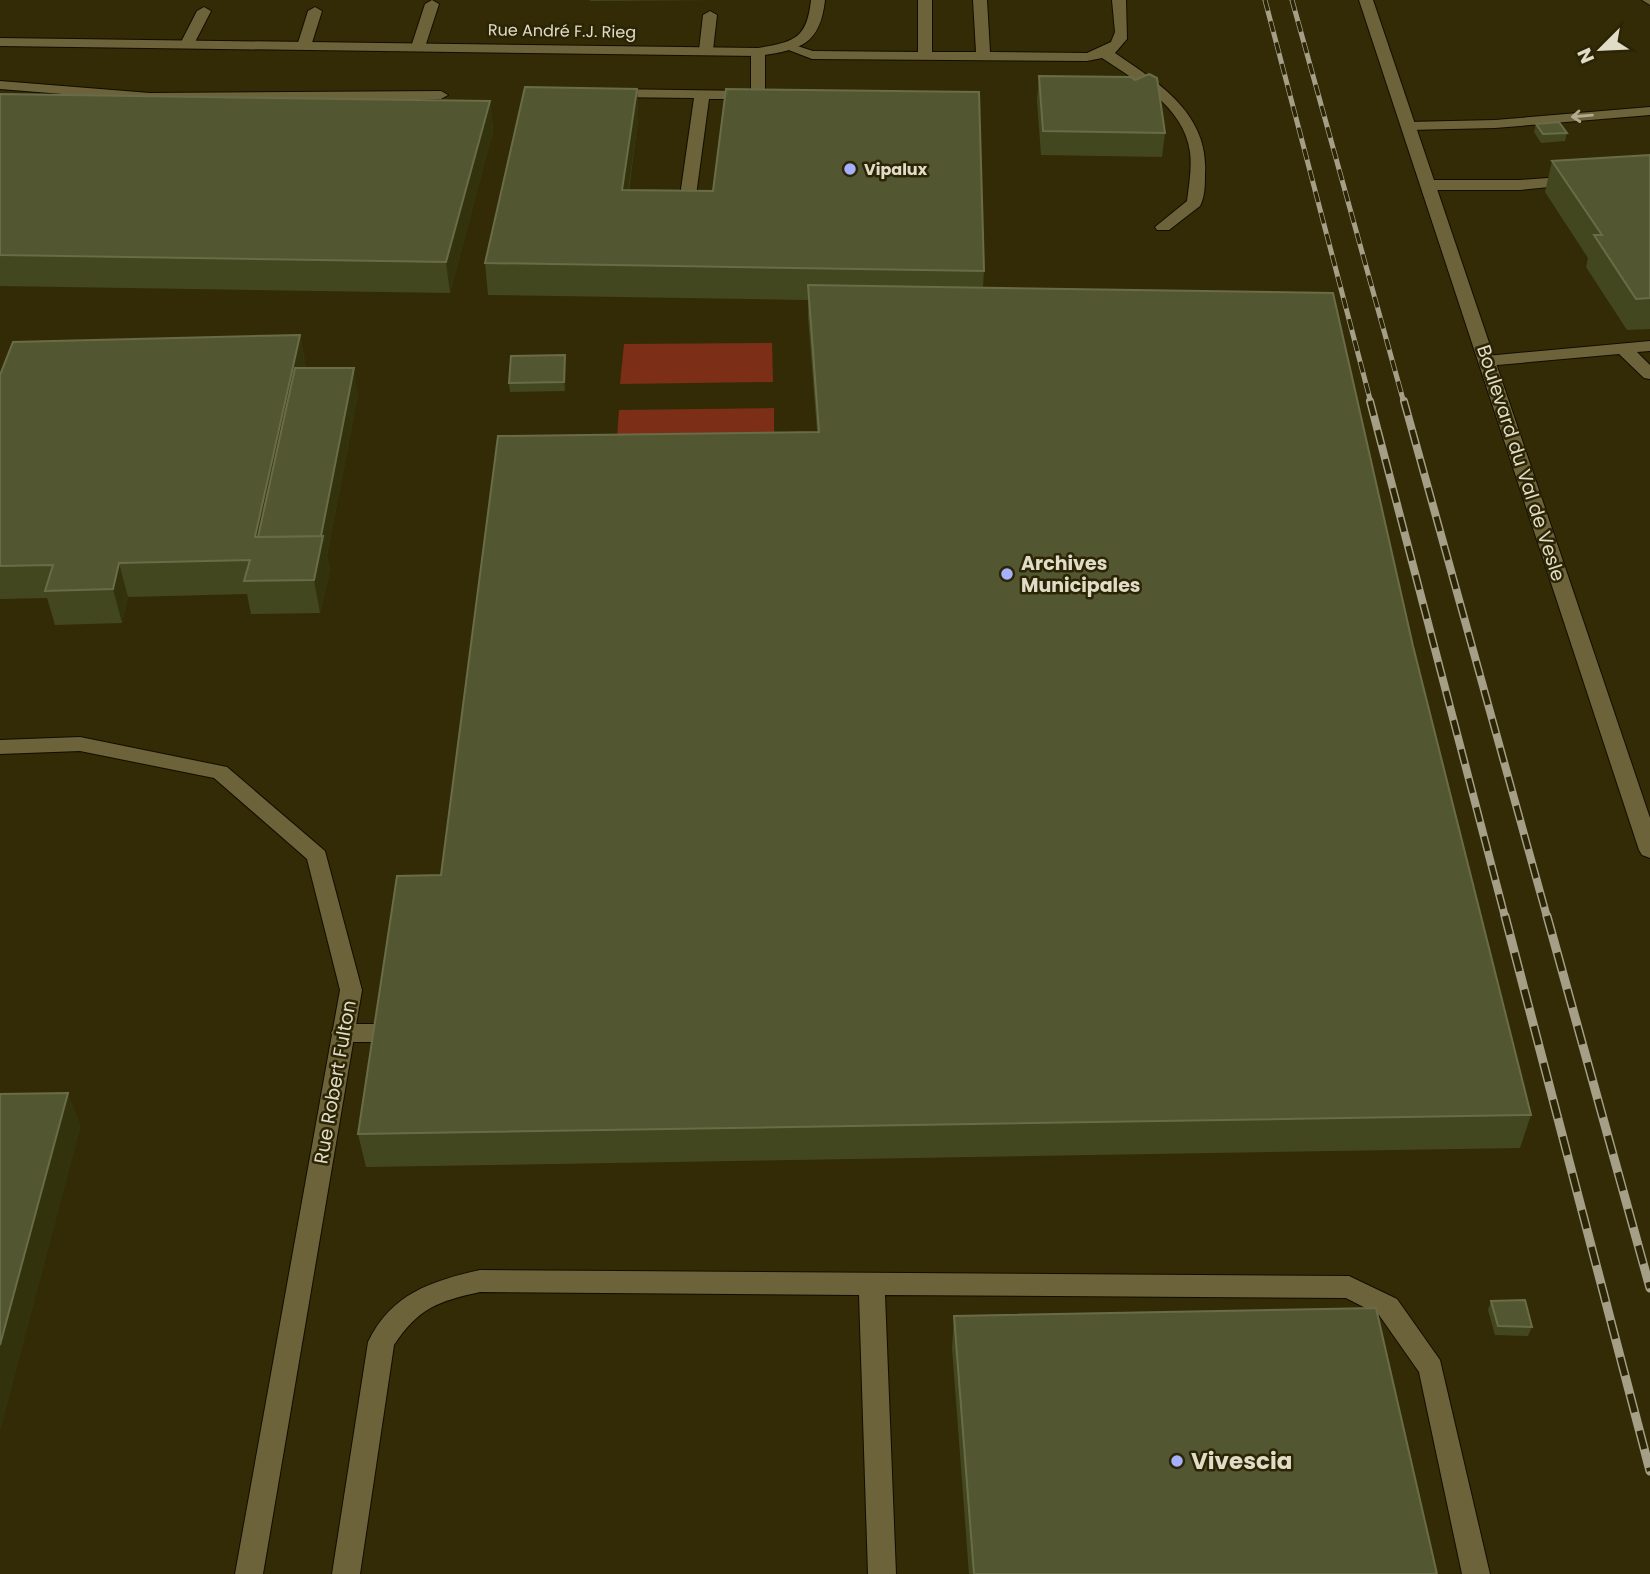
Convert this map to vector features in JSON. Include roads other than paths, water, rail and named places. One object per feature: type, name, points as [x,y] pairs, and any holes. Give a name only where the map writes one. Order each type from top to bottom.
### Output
[{"type":"street","name":"Rue André F.J. Rieg","points":[[0,42],[758,52],[788,47],[810,37],[817,20],[818,0]]},
{"type":"street","points":[[925,0],[925,55]]},
{"type":"street","points":[[980,0],[983,56]]},
{"type":"street","points":[[788,47],[812,55],[1087,57],[1105,53],[1118,46],[1123,37],[1119,0]]},
{"type":"street","name":"Boulevard du Val de Vesle","points":[[1366,0],[1486,360],[1642,799],[1650,850]]},
{"type":"street","points":[[418,47],[432,4]]},
{"type":"street","points":[[187,44],[204,10]]},
{"type":"street","points":[[304,46],[315,10]]},
{"type":"street","points":[[706,50],[710,15]]},
{"type":"street","points":[[598,93],[765,95],[758,52]]},
{"type":"street","points":[[1105,53],[1147,83],[1187,119],[1197,145],[1195,203],[1163,227]]},
{"type":"street","points":[[0,85],[150,97],[441,95]]},
{"type":"street","points":[[687,203],[702,94]]},
{"type":"street","points":[[1408,126],[1495,124],[1650,111]]},
{"type":"street","points":[[1428,186],[1520,185],[1597,179]]},
{"type":"street","points":[[1486,360],[1650,346]]},
{"type":"street","points":[[1623,348],[1650,374]]},
{"type":"street","name":"Rue Robert Fulton","points":[[0,747],[80,744],[220,772],[317,856],[351,990],[249,1574]]},
{"type":"street","points":[[343,1033],[423,1032]]},
{"type":"street","points":[[346,1574],[381,1342],[397,1316],[431,1292],[480,1281],[1349,1287],[1388,1307],[1432,1368],[1476,1574]]},
{"type":"street","points":[[872,1284],[883,1574]]},
{"type":"railway","points":[[1265,0],[1371,403]]},
{"type":"railway","points":[[1292,0],[1404,403]]},
{"type":"railway","points":[[1370,401],[1505,917]]},
{"type":"railway","points":[[1404,401],[1547,917]]},
{"type":"railway","points":[[1505,916],[1650,1471]]},
{"type":"railway","points":[[1547,916],[1650,1288]]},
{"type":"place","name":"Vipalux","points":[[850,169]]},
{"type":"place","name":"Archives Municipales","points":[[1007,574]]},
{"type":"place","name":"Vivescia","points":[[1177,1461]]}]
